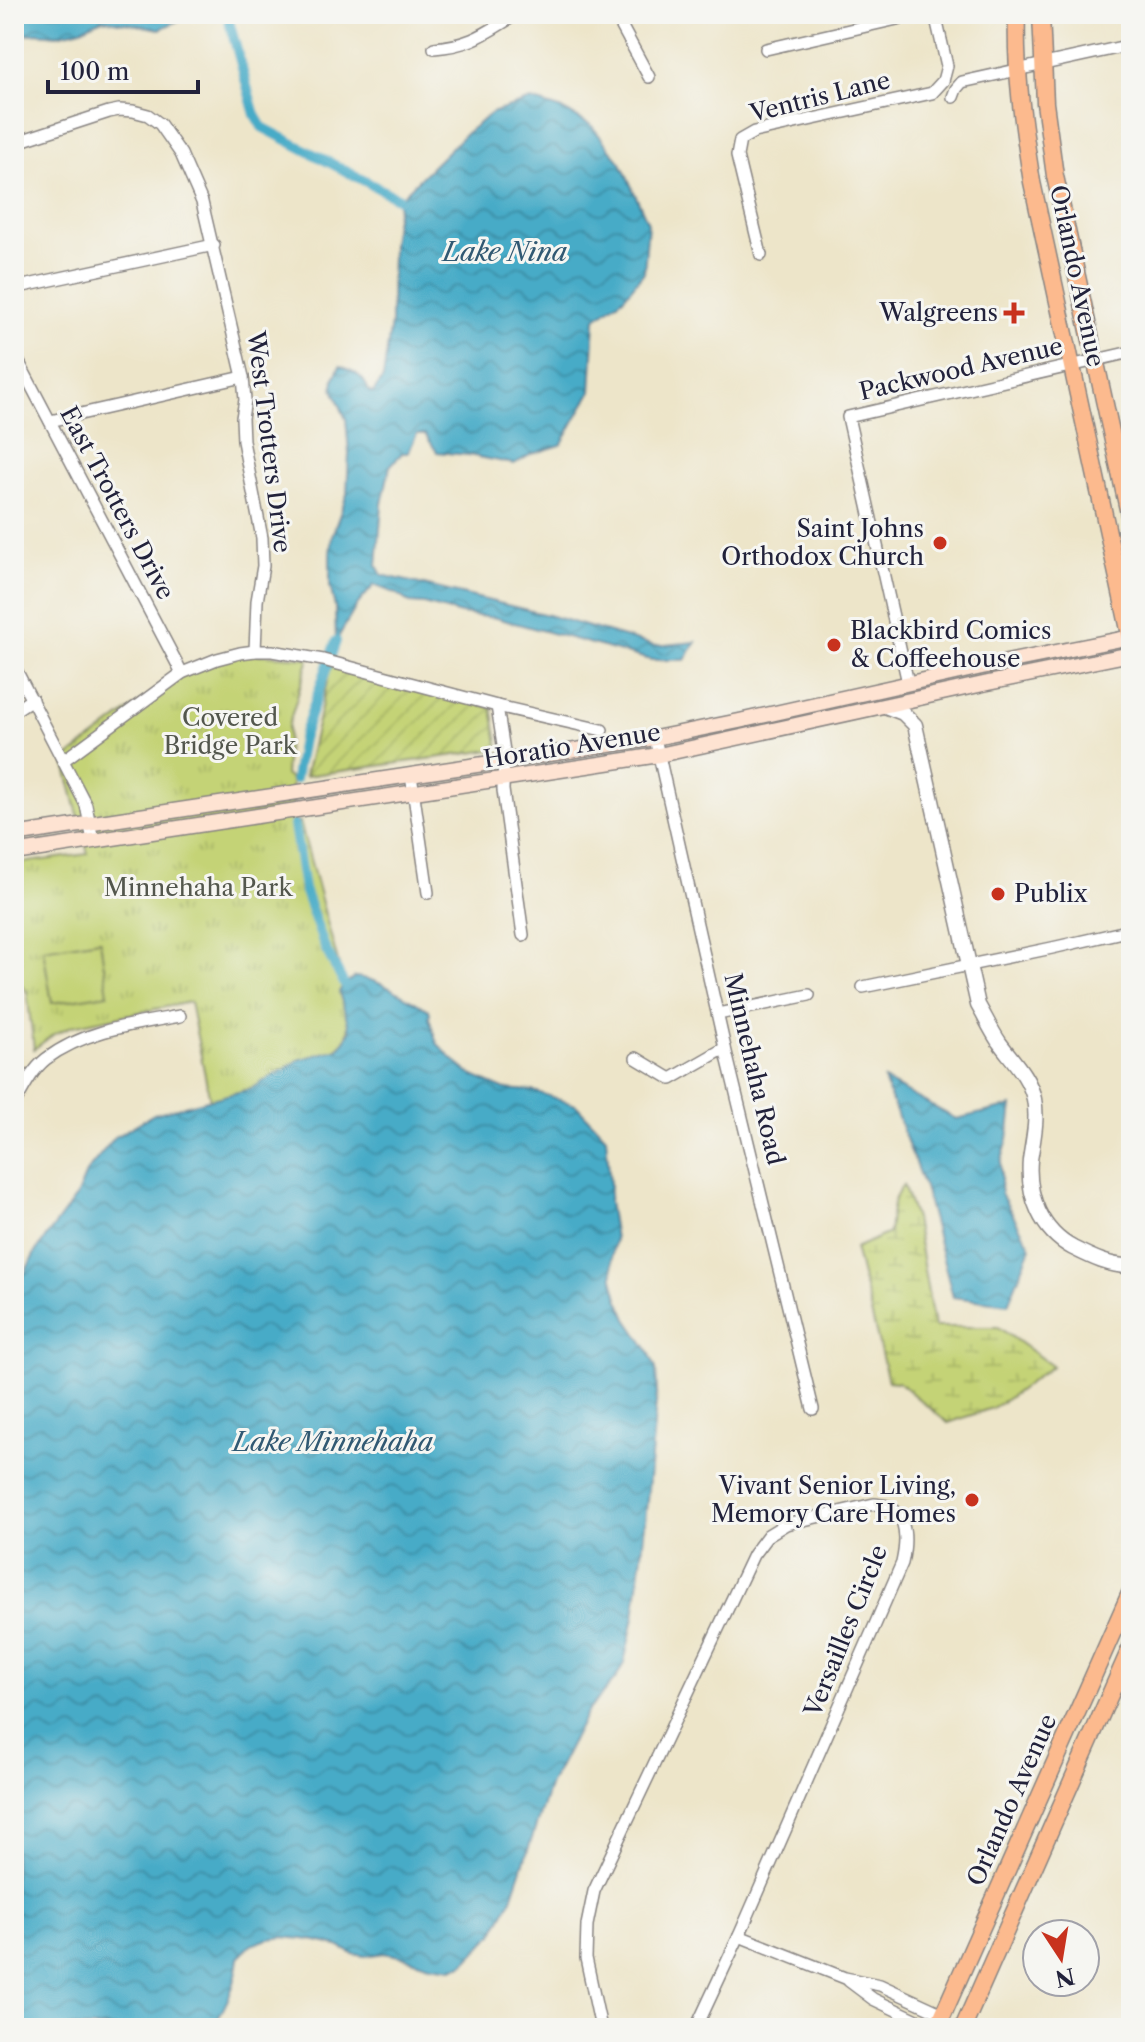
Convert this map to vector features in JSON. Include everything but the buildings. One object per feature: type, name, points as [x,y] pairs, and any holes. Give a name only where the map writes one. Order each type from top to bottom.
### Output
[{"type":"main road","name":"Orlando Avenue","points":[[1017,14],[1017,69],[1032,182],[1131,638]]},
{"type":"main road","name":"Orlando Avenue","points":[[1041,14],[1042,65],[1055,176],[1131,523]]},
{"type":"main road","name":"Horatio Avenue","points":[[14,835],[655,738],[1131,638]]},
{"type":"main road","name":"Horatio Avenue","points":[[14,853],[659,755],[1131,654]]},
{"type":"main road","points":[[885,706],[903,695],[901,684]]},
{"type":"main road","name":"Orlando Avenue","points":[[940,2024],[1131,1591]]},
{"type":"main road","name":"Orlando Avenue","points":[[963,2028],[1131,1647]]},
{"type":"main road","points":[[956,1985],[963,2028]]},
{"type":"street","points":[[434,48],[474,41],[517,14]]},
{"type":"street","points":[[615,14],[649,77]]},
{"type":"street","points":[[766,49],[919,14]]},
{"type":"street","name":"Ventris Lane","points":[[761,255],[737,156],[740,140],[754,132],[932,93],[943,81],[947,66],[935,14]]},
{"type":"street","points":[[953,97],[962,82],[1131,45]]},
{"type":"street","name":"West Trotters Drive","points":[[14,143],[119,110],[148,115],[160,124],[181,154],[202,202],[214,245],[243,377],[243,441],[262,538],[263,566],[257,601],[255,651]]},
{"type":"street","points":[[14,288],[214,245]]},
{"type":"street","name":"Packwood Avenue","points":[[901,684],[901,648],[848,417],[1131,352]]},
{"type":"street","name":"East Trotters Drive","points":[[14,353],[182,673]]},
{"type":"street","points":[[50,421],[243,377]]},
{"type":"street","points":[[64,760],[182,673],[217,659],[255,651],[323,660],[602,730]]},
{"type":"street","points":[[14,666],[86,805],[93,841]]},
{"type":"street","points":[[930,696],[920,709],[915,725],[978,1005],[997,1039],[1026,1077],[1034,1100],[1036,1123],[1030,1185],[1039,1215],[1067,1245],[1103,1261],[1131,1266]]},
{"type":"street","points":[[14,711],[32,699]]},
{"type":"street","points":[[497,706],[505,762],[503,790],[523,935]]},
{"type":"street","points":[[885,706],[903,713],[915,725]]},
{"type":"street","name":"Minnehaha Road","points":[[655,738],[725,1048],[813,1409]]},
{"type":"street","points":[[411,775],[428,893]]},
{"type":"street","points":[[863,987],[1131,930]]},
{"type":"street","points":[[718,1014],[809,995]]},
{"type":"street","points":[[14,1105],[30,1077],[45,1060],[77,1041],[110,1029],[180,1016]]},
{"type":"street","points":[[636,1058],[671,1079],[725,1048]]},
{"type":"street","name":"Versailles Circle","points":[[601,2028],[586,1958],[587,1925],[594,1891],[753,1555],[768,1535],[786,1524],[874,1504],[888,1506],[899,1515],[904,1528],[906,1548],[902,1563],[696,2028]]},
{"type":"street","points":[[1059,1754],[1084,1754]]},
{"type":"street","points":[[739,1936],[845,1978],[880,1985],[940,2024]]},
{"type":"green space","name":"Minnehaha Park","points":[[240,653],[309,658],[288,727],[285,775],[291,780],[294,824],[300,822],[344,984],[339,992],[347,1017],[348,1033],[332,1052],[281,1070],[250,1089],[210,1100],[190,1002],[72,1026],[54,1034],[34,1049],[27,992],[14,976],[14,864],[88,854],[64,760],[170,680]]},
{"type":"green space","points":[[331,665],[492,708],[499,749],[305,776]]},
{"type":"green space","points":[[100,940],[108,994],[52,1003],[43,949]]},
{"type":"green space","points":[[903,1185],[915,1219],[934,1327],[998,1327],[1052,1366],[992,1408],[948,1423],[898,1382],[888,1381],[855,1248],[889,1233],[894,1202]]},
{"type":"water","points":[[14,14],[193,14],[160,29],[102,19],[57,35],[38,33],[14,36]]},
{"type":"water","name":"Lake Nina","points":[[531,100],[563,110],[591,125],[621,163],[648,223],[644,272],[624,297],[595,319],[591,392],[561,445],[532,454],[514,464],[437,452],[425,434],[417,434],[408,453],[402,453],[390,466],[382,504],[377,566],[382,575],[548,615],[655,646],[696,642],[685,660],[651,660],[496,618],[410,603],[374,585],[357,605],[336,641],[330,555],[332,536],[347,494],[349,453],[346,419],[333,389],[334,378],[340,366],[358,375],[369,392],[373,393],[383,378],[391,323],[392,242],[399,199],[466,133],[492,113]]},
{"type":"water","name":"Lake Minnehaha","points":[[355,977],[384,985],[429,1010],[437,1043],[473,1076],[503,1089],[534,1091],[576,1105],[606,1137],[609,1202],[615,1239],[613,1279],[627,1319],[656,1368],[657,1392],[642,1554],[624,1663],[616,1678],[587,1712],[550,1784],[512,1898],[493,1934],[463,1965],[453,1968],[430,1965],[384,1953],[365,1956],[312,1940],[268,1939],[251,1945],[239,1957],[230,1994],[213,2028],[14,2028],[14,1294],[36,1251],[76,1197],[87,1171],[115,1137],[154,1114],[250,1089],[301,1059],[338,1049],[350,1030],[339,992],[344,984]]},
{"type":"water","points":[[884,1080],[956,1119],[1012,1106],[1001,1163],[1001,1194],[1031,1247],[1008,1304],[953,1297],[924,1187]]},
{"type":"waterway","points":[[227,14],[255,115],[262,127],[399,199]]},
{"type":"waterway","points":[[295,779],[302,739],[336,641]]},
{"type":"waterway","points":[[294,825],[304,889],[325,948],[344,984]]},
{"type":"place","name":"Walgreens","points":[[1014,313]]},
{"type":"place","name":"Saint Johns Orthodox Church","points":[[940,543]]},
{"type":"place","name":"Blackbird Comics & Coffeehouse","points":[[834,645]]},
{"type":"place","name":"Publix","points":[[998,894]]},
{"type":"place","name":"Vivant Senior Living, Memory Care Homes","points":[[972,1500]]},
{"type":"park label","name":"Covered Bridge Park","points":[[230,732]]}]
